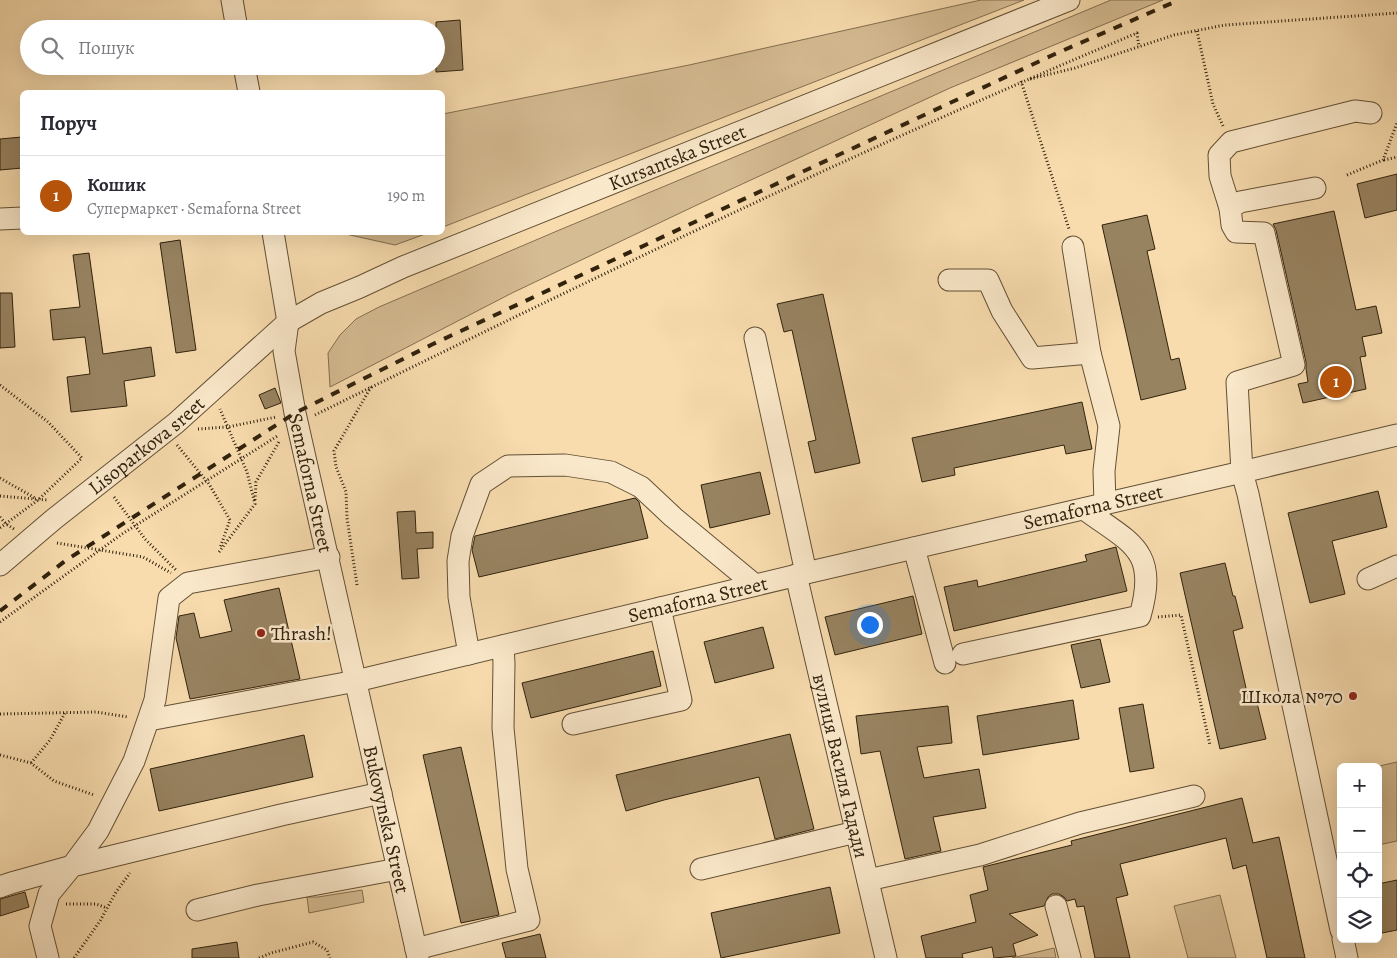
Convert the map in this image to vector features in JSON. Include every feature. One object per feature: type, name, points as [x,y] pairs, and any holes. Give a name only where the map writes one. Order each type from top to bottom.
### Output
[{"type":"street","points":[[232,0],[236,20]]},
{"type":"street","name":"Kursantska Street","points":[[288,322],[321,303],[403,267],[1069,0]]},
{"type":"street","points":[[246,75],[249,90]]},
{"type":"street","points":[[1337,911],[1242,472],[1237,382],[1294,364],[1264,233],[1236,232],[1232,225],[1230,208],[1220,176],[1219,155],[1231,142],[1355,111],[1371,113]]},
{"type":"street","points":[[1230,208],[1240,202],[1315,188]]},
{"type":"street","points":[[0,219],[20,218]]},
{"type":"street","name":"Semaforna Street","points":[[274,235],[288,322],[284,351],[297,418],[356,681],[801,574],[1397,435]]},
{"type":"street","points":[[1073,247],[1090,353],[1109,426],[1104,471],[1105,504]]},
{"type":"street","points":[[949,280],[988,280],[1002,311],[1032,358],[1090,353]]},
{"type":"street","name":"Lisoparkova sreet","points":[[0,565],[165,431],[288,322]]},
{"type":"street","name":"вулиця Василя Гадади","points":[[755,338],[801,574],[856,832],[886,958]]},
{"type":"street","points":[[468,654],[459,598],[458,560],[462,536],[481,484],[508,466],[565,465],[611,472],[641,487],[673,517],[755,585]]},
{"type":"street","points":[[914,548],[954,658],[1140,616],[1146,595],[1146,583],[1142,558],[1137,548],[1123,535],[1084,509]]},
{"type":"street","points":[[48,958],[40,926],[49,894],[98,831],[114,802],[134,761],[156,700],[169,598],[199,581],[329,557]]},
{"type":"street","points":[[1368,578],[1397,566]]},
{"type":"street","points":[[573,724],[681,700],[660,608]]},
{"type":"street","points":[[417,954],[529,920],[517,869],[503,728],[504,663],[502,646]]},
{"type":"street","points":[[149,720],[356,681]]},
{"type":"street","name":"Bukovynska Street","points":[[356,681],[417,954]]},
{"type":"street","points":[[0,887],[11,882],[72,866],[280,815],[381,793]]},
{"type":"street","points":[[868,880],[980,855],[1080,824],[1194,796]]},
{"type":"street","points":[[701,869],[856,832]]},
{"type":"street","points":[[197,910],[258,895],[398,869]]},
{"type":"street","points":[[1056,906],[1070,958]]},
{"type":"street","points":[[1344,943],[1347,958]]},
{"type":"path","points":[[1020,82],[1075,68],[1174,35],[1197,30],[1225,25],[1397,13]]},
{"type":"path","points":[[1197,30],[1213,104],[1231,142]]},
{"type":"path","points":[[165,431],[228,427],[297,418],[372,387],[736,211],[1020,82],[1137,33],[1139,47]]},
{"type":"path","points":[[1020,82],[1047,159],[1073,247]]},
{"type":"path","points":[[1383,160],[1397,123]]},
{"type":"path","points":[[1347,175],[1383,160],[1397,157]]},
{"type":"path","points":[[0,385],[48,422],[82,458],[38,500],[0,528]]},
{"type":"path","points":[[357,585],[347,518],[346,492],[336,467],[334,451],[372,387]]},
{"type":"path","points":[[212,390],[247,472],[255,504]]},
{"type":"path","points":[[165,431],[206,480],[230,520],[219,552]]},
{"type":"path","points":[[0,622],[135,526],[285,431],[256,482],[255,504],[199,581]]},
{"type":"path","points":[[0,478],[38,500]]},
{"type":"path","points":[[103,481],[144,539],[199,581]]},
{"type":"path","points":[[0,496],[75,503]]},
{"type":"path","points":[[31,539],[144,557],[199,581]]},
{"type":"path","points":[[1140,616],[1167,617],[1181,614],[1210,745]]},
{"type":"path","points":[[0,714],[96,712],[149,720]]},
{"type":"path","points":[[31,763],[50,740],[65,713]]},
{"type":"path","points":[[0,755],[31,763],[54,780],[114,802]]},
{"type":"path","points":[[74,958],[146,848]]},
{"type":"path","points":[[46,905],[96,904],[107,908]]},
{"type":"path","points":[[259,958],[313,942],[327,950],[330,958]]},
{"type":"shaded area","points":[[981,0],[1024,0],[445,226],[445,114],[689,65]]},
{"type":"shaded area","points":[[1111,0],[1163,0],[950,88],[699,204],[512,293],[330,387],[328,353],[340,335],[356,319],[379,307]]},
{"type":"shaded area","points":[[350,235],[422,235],[395,245]]},
{"type":"shaded area","points":[[1397,762],[1397,841],[1382,844],[1382,808],[1382,765]]},
{"type":"shaded area","points":[[362,890],[364,902],[309,913],[307,897]]},
{"type":"shaded area","points":[[1220,895],[1236,958],[1188,958],[1174,906]]},
{"type":"shaded area","points":[[1054,948],[1056,958],[1012,958]]},
{"type":"building","points":[[460,20],[463,70],[445,71],[445,21]]},
{"type":"building","points":[[20,137],[20,168],[0,170],[0,139]]},
{"type":"building","points":[[1397,174],[1397,210],[1365,218],[1357,184]]},
{"type":"building","points":[[1334,211],[1356,310],[1376,306],[1382,333],[1362,337],[1366,356],[1360,357],[1366,389],[1303,403],[1298,384],[1308,382],[1306,362],[1276,230],[1273,224]]},
{"type":"building","points":[[1147,215],[1155,249],[1147,251],[1171,360],[1179,358],[1186,389],[1141,400],[1102,225]]},
{"type":"building","points":[[180,240],[196,350],[176,353],[160,243]]},
{"type":"building","points":[[89,253],[103,354],[151,347],[155,376],[124,381],[127,406],[71,412],[67,377],[90,374],[85,337],[53,340],[50,310],[80,307],[73,255]]},
{"type":"building","points":[[0,293],[12,293],[15,347],[0,348]]},
{"type":"building","points":[[823,294],[860,463],[815,473],[808,442],[816,440],[792,330],[784,332],[777,304]]},
{"type":"building","points":[[275,388],[281,403],[265,409],[259,395]]},
{"type":"building","points":[[1082,402],[1092,449],[1066,454],[1064,445],[954,468],[955,475],[922,482],[912,438]]},
{"type":"building","points":[[760,472],[770,514],[710,528],[701,485]]},
{"type":"building","points":[[1378,491],[1387,527],[1332,541],[1345,594],[1310,603],[1288,513]]},
{"type":"building","points":[[635,498],[639,502],[648,538],[479,577],[472,550],[475,536]]},
{"type":"building","points":[[415,511],[416,533],[433,532],[433,548],[417,549],[419,578],[402,579],[397,512]]},
{"type":"building","points":[[1116,547],[1127,591],[954,631],[944,587],[977,580],[978,587],[1087,561],[1085,555]]},
{"type":"building","points":[[1225,563],[1243,628],[1233,631],[1249,701],[1256,699],[1266,739],[1220,749],[1180,573]]},
{"type":"building","points":[[279,588],[300,679],[190,699],[176,638],[179,616],[194,613],[200,638],[232,631],[224,600]]},
{"type":"building","points":[[913,596],[922,634],[835,655],[825,617]]},
{"type":"building","points":[[763,627],[774,668],[715,683],[704,642]]},
{"type":"building","points":[[1100,639],[1110,682],[1081,688],[1071,645]]},
{"type":"building","points":[[653,651],[661,686],[531,718],[522,683]]},
{"type":"building","points":[[1073,700],[1079,739],[983,755],[977,716]]},
{"type":"building","points":[[1143,704],[1154,768],[1130,772],[1119,708]]},
{"type":"building","points":[[948,706],[952,743],[917,747],[924,778],[979,769],[986,808],[933,817],[941,851],[905,859],[880,751],[861,754],[856,716]]},
{"type":"building","points":[[790,734],[814,829],[775,839],[759,777],[626,811],[616,775]]},
{"type":"building","points":[[304,735],[313,777],[159,811],[150,769]]},
{"type":"building","points":[[461,747],[499,915],[461,923],[423,755]]},
{"type":"building","points":[[1242,798],[1253,843],[1279,837],[1305,958],[1267,958],[1246,865],[1233,869],[1226,838],[1120,864],[1128,895],[1116,898],[1130,958],[1095,958],[1084,906],[1077,907],[1075,899],[1067,901],[1059,894],[1052,894],[1048,897],[1044,906],[1009,914],[1038,935],[1013,944],[1016,956],[994,958],[992,947],[962,954],[963,958],[926,958],[921,936],[976,922],[970,895],[988,890],[983,867],[1072,845],[1071,841]]},
{"type":"building","points":[[1397,880],[1397,930],[1382,933],[1382,898],[1382,883]]},
{"type":"building","points":[[830,887],[840,933],[721,958],[711,913]]},
{"type":"building","points":[[25,892],[29,907],[0,916],[0,899]]},
{"type":"building","points":[[540,934],[546,958],[506,958],[502,943]]},
{"type":"building","points":[[237,942],[239,958],[192,958],[192,949]]},
{"type":"railway","points":[[0,611],[65,561],[295,413],[433,344],[1055,54],[1179,0]]},
{"type":"place","name":"Кошик","points":[[1336,382]]},
{"type":"place","name":"Thrash!","points":[[261,633]]},
{"type":"place","name":"Школа №70","points":[[1353,696]]}]
